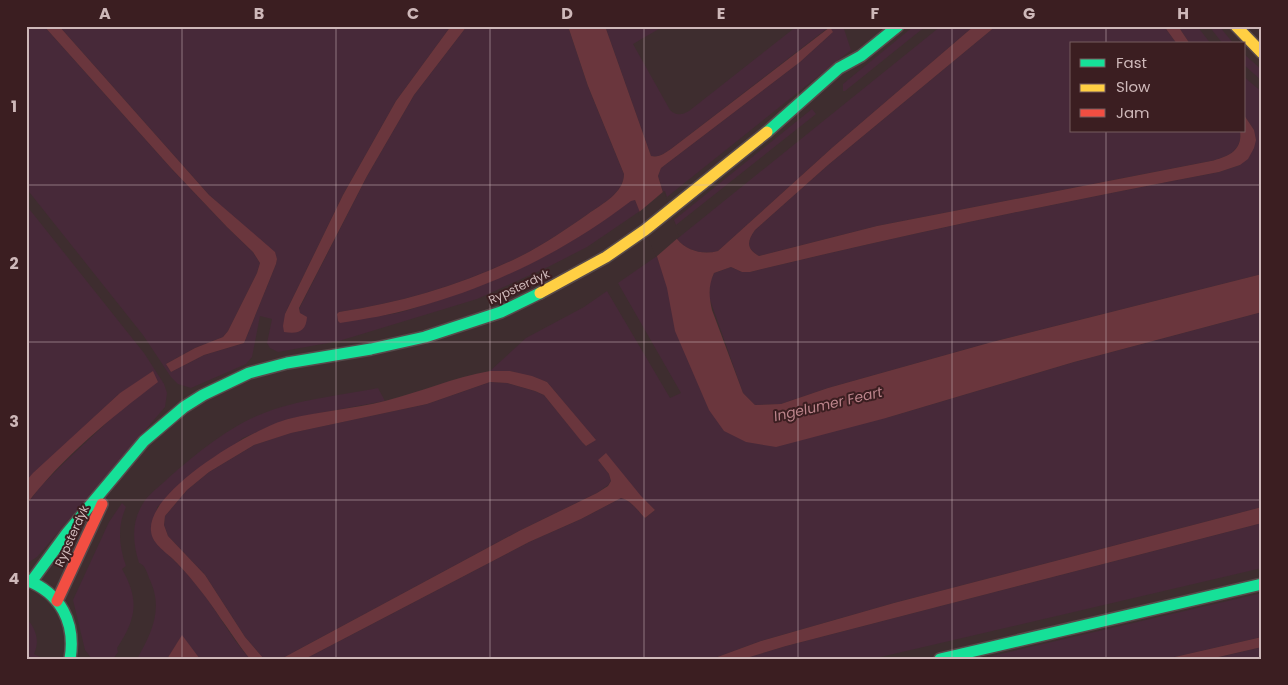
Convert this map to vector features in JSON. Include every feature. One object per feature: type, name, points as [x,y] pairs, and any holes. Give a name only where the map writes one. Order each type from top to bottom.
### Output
[{"type":"main road","name":"Rypsterdyk","points":[[28,584],[66,533],[111,482],[144,440],[184,407],[228,382],[249,373],[287,363],[396,344],[467,324],[501,312],[564,281],[644,230],[778,122],[831,74],[861,56],[898,26]]},
{"type":"main road","points":[[1236,26],[1262,53]]},
{"type":"main road","name":"Rypsterdyk","points":[[58,601],[111,482]]},
{"type":"main road","points":[[28,584],[46,590],[58,601],[68,621],[72,643],[72,658]]},
{"type":"main road","points":[[940,659],[1262,584]]},
{"type":"shaded area","points":[[26,26],[44,26],[171,168],[253,252],[260,263],[257,273],[228,331],[223,337],[195,348],[166,364],[171,372],[204,355],[244,343],[277,258],[209,195],[59,26],[451,26],[396,101],[343,195],[285,314],[300,313],[299,309],[367,176],[414,95],[467,26],[568,26],[588,86],[624,174],[623,181],[606,202],[553,238],[496,268],[430,292],[385,304],[339,312],[385,315],[436,301],[513,272],[538,260],[586,232],[631,200],[635,200],[640,211],[587,247],[477,299],[339,341],[278,352],[270,348],[267,343],[272,319],[260,316],[252,357],[246,364],[191,388],[178,384],[171,377],[143,335],[26,188]]},
{"type":"shaded area","points":[[605,26],[627,26],[628,28],[631,26],[664,26],[633,44],[670,110],[679,114],[689,111],[797,26],[843,26],[851,50],[667,197],[665,191],[663,192],[658,176],[661,168],[800,62],[833,32],[829,27],[671,149],[662,155],[651,156]]},
{"type":"shaded area","points":[[914,26],[926,26],[843,91],[843,84]]},
{"type":"shaded area","points":[[941,26],[974,26],[833,147],[718,251],[707,253],[696,251],[690,249],[677,239]]},
{"type":"shaded area","points":[[996,26],[1164,26],[1176,42],[1070,42],[1070,132],[1240,132],[1239,144],[1233,152],[1211,161],[877,226],[759,256],[752,251],[749,241],[755,230],[828,165]]},
{"type":"shaded area","points":[[1178,26],[1197,26],[1209,42],[1189,42]]},
{"type":"shaded area","points":[[1209,26],[1219,26],[1232,42],[1221,42]]},
{"type":"shaded area","points":[[1246,56],[1262,70],[1262,81],[1246,67]]},
{"type":"shaded area","points":[[1246,79],[1262,92],[1262,274],[992,342],[828,388],[781,404],[755,405],[743,393],[709,297],[710,282],[714,273],[731,267],[742,272],[750,272],[984,219],[1219,172],[1240,165],[1254,130],[1246,118]]},
{"type":"shaded area","points":[[812,109],[816,114],[676,225],[674,220]]},
{"type":"shaded area","points":[[26,205],[144,353],[164,384],[167,393],[165,407],[37,557],[26,564],[26,505],[41,486],[117,413],[158,381],[120,393],[26,481]]},
{"type":"shaded area","points":[[657,256],[709,410],[886,418],[1074,362],[1262,312],[1262,507],[894,603],[761,641],[712,659],[305,659],[529,542],[581,519],[621,498],[631,503],[645,518],[655,510],[598,460],[609,474],[611,481],[597,493],[519,531],[281,659],[264,659],[245,637],[205,575],[168,536],[164,525],[165,516],[187,490],[209,472],[254,445],[290,433],[427,404],[490,382],[507,383],[544,395],[586,446],[595,440],[547,382],[510,371],[490,371],[526,338],[584,307],[607,291],[670,398],[681,393],[618,283]]},
{"type":"shaded area","points":[[378,388],[385,401],[288,419],[243,438],[157,507],[156,543],[193,581],[250,659],[200,659],[182,636],[167,659],[137,659],[151,629],[156,610],[153,589],[146,569],[139,563],[134,541],[138,512],[149,496],[196,454],[221,436],[259,415],[288,405],[318,398]]},
{"type":"shaded area","points":[[122,503],[126,507],[121,522],[120,536],[126,566],[122,569],[128,580],[133,600],[132,619],[117,648],[118,652],[113,659],[92,659],[85,650],[73,600],[109,522]]},
{"type":"shaded area","points":[[1262,523],[1262,568],[872,659],[743,659],[786,646]]},
{"type":"shaded area","points":[[1262,593],[1262,637],[1166,659],[979,659]]},
{"type":"shaded area","points":[[26,618],[36,635],[37,644],[34,654],[40,657],[39,659],[26,659]]},
{"type":"shaded area","points":[[1262,647],[1262,659],[1211,659]]},
{"type":"water","points":[[44,26],[59,26],[209,195],[275,252],[276,264],[244,343],[204,355],[171,372],[166,364],[195,348],[223,337],[228,331],[257,273],[260,263],[253,252],[171,168]]},
{"type":"water","points":[[451,26],[467,26],[414,95],[367,176],[299,308],[300,313],[307,317],[305,326],[297,332],[284,332],[285,314],[343,195],[396,101]]},
{"type":"water","name":"Ingelumer Feart","points":[[568,26],[605,26],[651,156],[662,155],[830,27],[833,32],[800,62],[661,168],[658,176],[677,239],[690,249],[712,252],[718,251],[833,147],[974,26],[996,26],[828,165],[755,230],[749,244],[752,251],[759,256],[877,226],[1211,161],[1233,152],[1239,144],[1240,132],[1246,132],[1246,118],[1254,130],[1256,140],[1248,159],[1240,165],[1219,172],[984,219],[750,272],[742,272],[731,267],[714,273],[710,292],[712,310],[743,393],[755,405],[781,404],[828,388],[992,342],[1262,274],[1262,312],[1074,362],[886,418],[776,447],[746,442],[724,431],[709,410],[675,331],[667,288],[654,247],[635,200],[555,251],[501,278],[414,308],[387,315],[340,323],[338,321],[337,314],[339,312],[385,304],[430,292],[496,268],[562,232],[606,202],[620,187],[624,174],[588,86]]},
{"type":"water","points":[[1164,26],[1178,26],[1189,42],[1176,42]]},
{"type":"water","points":[[153,371],[158,382],[71,454],[26,505],[26,481],[33,473],[120,393]]},
{"type":"water","points":[[490,371],[510,371],[547,382],[596,440],[586,446],[544,395],[507,383],[490,382],[427,404],[291,433],[254,445],[209,472],[187,490],[165,516],[164,525],[168,536],[205,575],[245,637],[264,659],[250,659],[195,583],[152,536],[154,515],[166,498],[183,480],[228,448],[272,425],[288,419],[385,401],[463,377]]},
{"type":"water","points":[[606,453],[655,510],[645,518],[631,503],[621,498],[581,519],[529,542],[305,659],[281,659],[519,531],[597,493],[608,486],[611,481],[609,474],[598,460]]},
{"type":"water","points":[[1262,507],[1262,523],[786,646],[743,659],[712,659],[761,641],[894,603]]},
{"type":"water","points":[[182,635],[200,659],[167,659]]},
{"type":"water","points":[[1262,637],[1262,647],[1210,659],[1166,659]]},
{"type":"pier","points":[[664,191],[679,237],[656,257],[638,213]]},
{"type":"traffic: fast","points":[[767,132],[839,68],[861,56],[898,26]]},
{"type":"traffic: fast","points":[[31,582],[67,533],[144,441],[184,407],[203,395],[249,373],[287,363],[371,349],[425,337],[501,312],[540,293]]},
{"type":"traffic: fast","points":[[26,580],[48,593],[57,601],[63,611],[71,633],[70,659]]},
{"type":"traffic: fast","points":[[940,659],[1262,584]]},
{"type":"traffic: slow","points":[[1236,26],[1262,53]]},
{"type":"traffic: slow","points":[[540,293],[606,257],[645,230],[767,132]]},
{"type":"traffic: jam","points":[[57,601],[102,504]]}]
